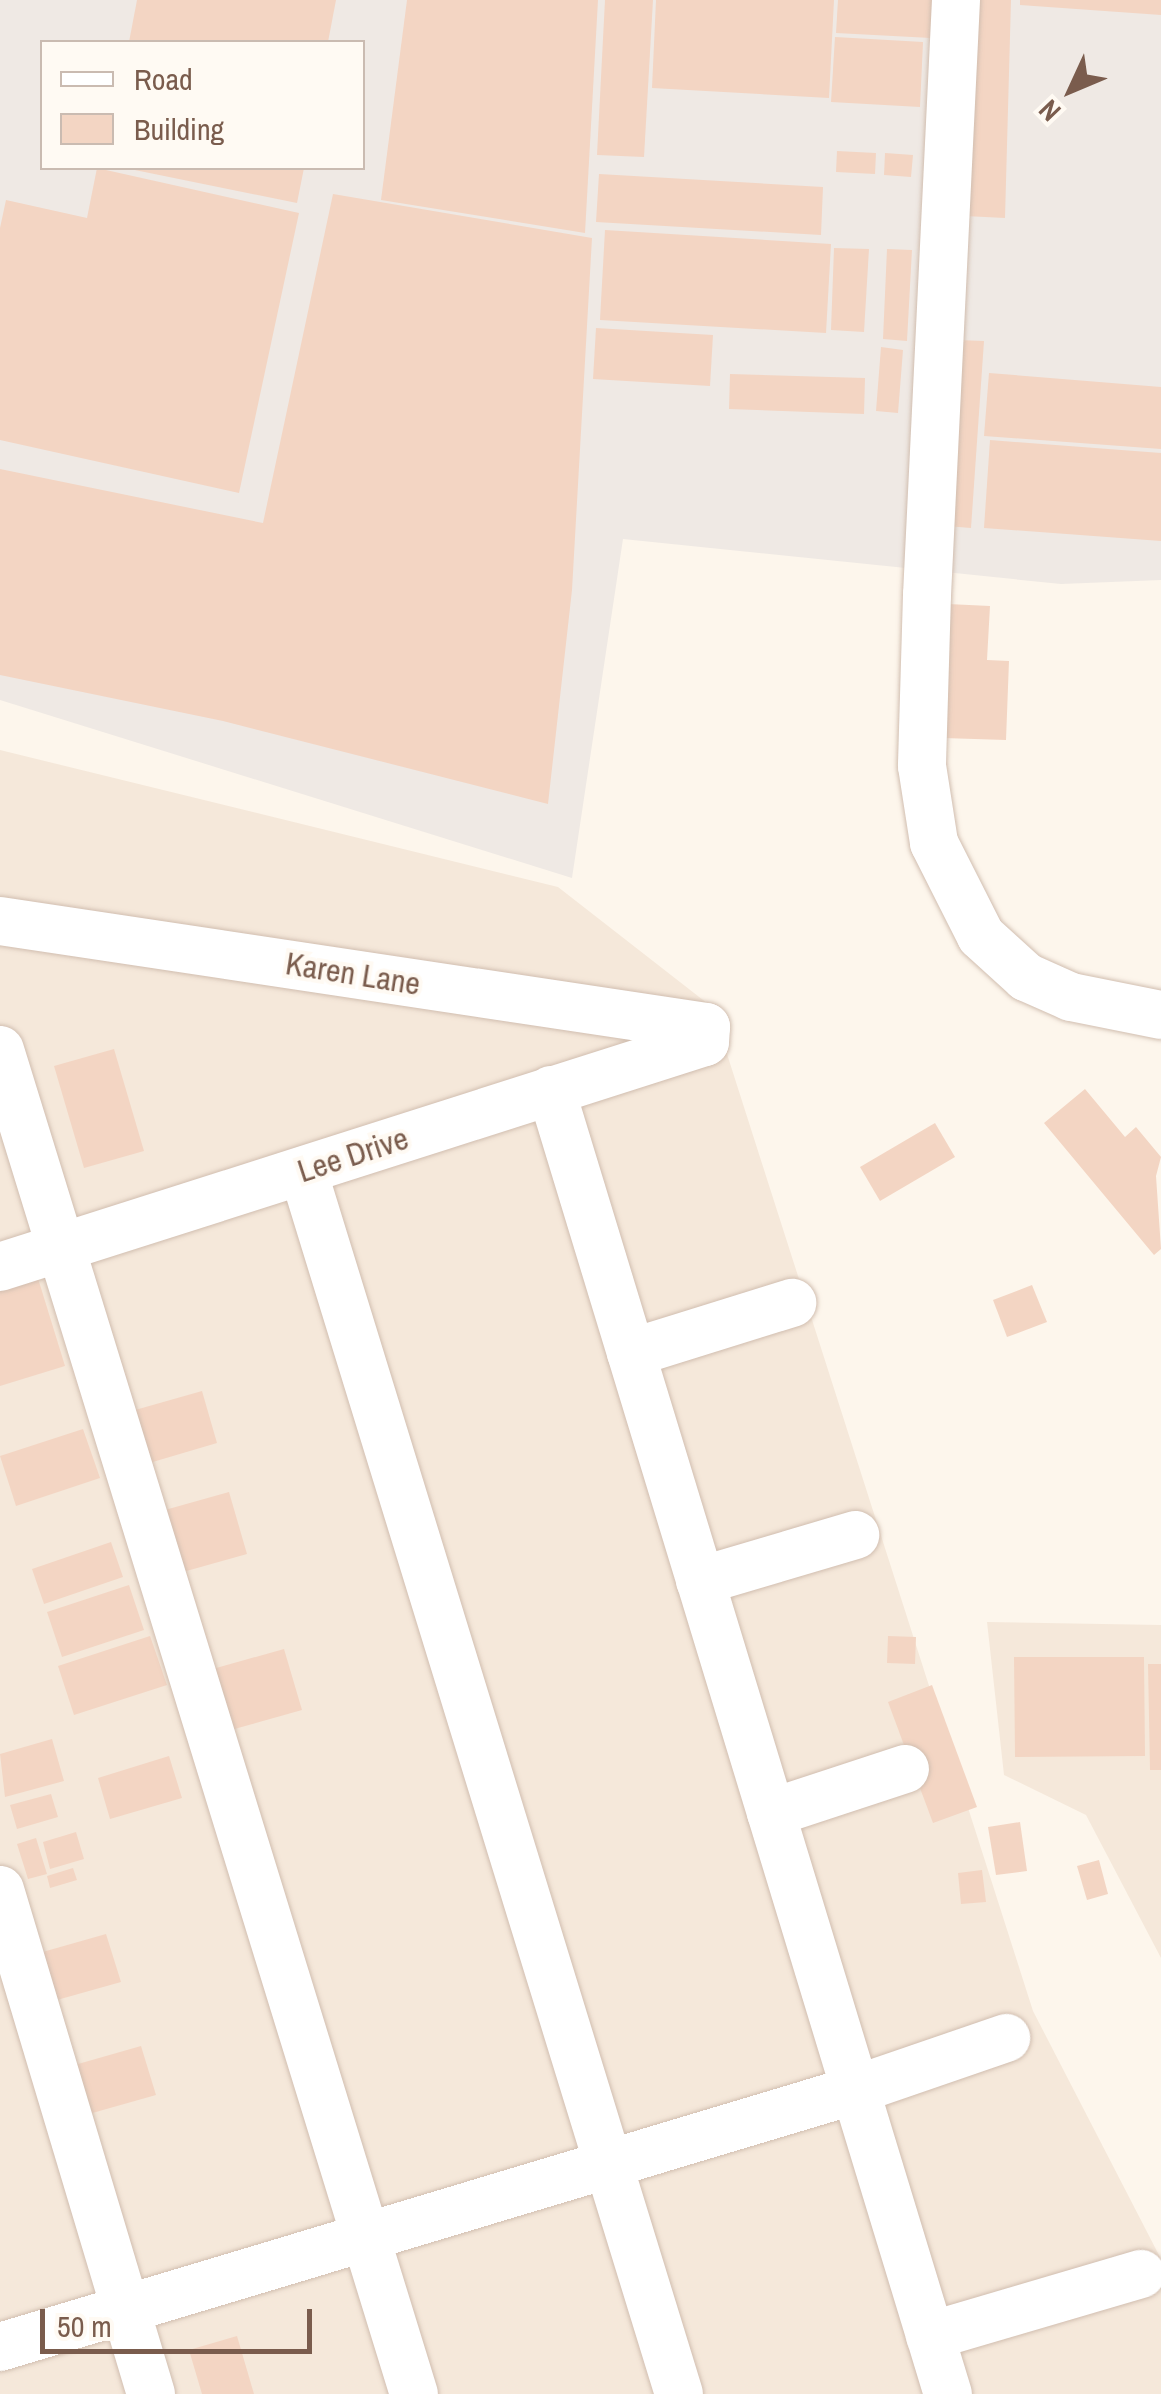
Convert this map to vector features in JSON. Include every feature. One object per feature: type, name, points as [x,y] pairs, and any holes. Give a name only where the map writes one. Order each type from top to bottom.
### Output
[{"type":"street","points":[[956,0],[922,766],[934,843],[981,936],[1026,977],[1071,997],[1161,1015]]},
{"type":"street","name":"Karen Lane","points":[[0,921],[706,1035]]},
{"type":"street","name":"Lee Drive","points":[[0,1267],[550,1090],[706,1035]]},
{"type":"street","points":[[0,1050],[414,2394]]},
{"type":"street","points":[[550,1090],[948,2394]]},
{"type":"street","points":[[303,1171],[679,2394]]},
{"type":"street","points":[[630,1354],[792,1302]]},
{"type":"street","points":[[700,1581],[855,1535]]},
{"type":"street","points":[[770,1812],[905,1769]]},
{"type":"street","points":[[0,1890],[151,2394]]},
{"type":"street","points":[[0,2347],[609,2166],[855,2090],[1006,2038]]},
{"type":"street","points":[[930,2336],[1140,2274]]},
{"type":"shaded area","points":[[0,0],[1161,0],[1161,580],[1061,584],[623,539],[572,878],[0,700]]},
{"type":"shaded area","points":[[0,750],[558,887],[712,1007],[1033,2011],[1161,2259],[1161,2394],[0,2394]]},
{"type":"shaded area","points":[[987,1622],[1161,1625],[1161,1958],[1086,1815],[1004,1775]]},
{"type":"building","points":[[137,0],[336,0],[328,40],[129,40]]},
{"type":"building","points":[[407,0],[598,0],[585,233],[381,200]]},
{"type":"building","points":[[605,0],[653,0],[644,157],[597,155]]},
{"type":"building","points":[[656,0],[834,0],[829,98],[652,88]]},
{"type":"building","points":[[838,0],[934,0],[931,38],[836,33]]},
{"type":"building","points":[[972,0],[1011,0],[1005,218],[965,216]]},
{"type":"building","points":[[1020,0],[1161,0],[1161,15],[1020,5]]},
{"type":"building","points":[[835,37],[923,42],[920,107],[831,102]]},
{"type":"building","points":[[837,151],[876,153],[875,174],[836,172]]},
{"type":"building","points":[[885,153],[913,155],[911,177],[884,175]]},
{"type":"building","points":[[97,170],[299,213],[239,493],[0,440],[0,228],[6,200],[87,218]]},
{"type":"building","points":[[135,170],[304,170],[297,203]]},
{"type":"building","points":[[599,174],[823,187],[821,235],[596,222]]},
{"type":"building","points":[[333,194],[592,238],[572,590],[548,804],[223,721],[0,675],[0,469],[263,523]]},
{"type":"building","points":[[605,230],[831,244],[826,333],[600,320]]},
{"type":"building","points":[[834,248],[869,249],[864,332],[831,330]]},
{"type":"building","points":[[887,249],[912,250],[907,341],[883,339]]},
{"type":"building","points":[[596,328],[713,335],[710,386],[593,379]]},
{"type":"building","points":[[958,340],[984,341],[971,528],[946,526]]},
{"type":"building","points":[[881,347],[903,350],[898,413],[876,411]]},
{"type":"building","points":[[989,373],[1161,387],[1161,449],[984,436]]},
{"type":"building","points":[[730,374],[865,378],[864,414],[729,409]]},
{"type":"building","points":[[990,440],[1161,453],[1161,541],[984,528]]},
{"type":"building","points":[[948,604],[990,606],[987,660],[1009,661],[1006,740],[943,738]]},
{"type":"building","points":[[114,1049],[144,1151],[84,1168],[54,1066]]},
{"type":"building","points":[[1085,1089],[1125,1137],[1136,1127],[1161,1157],[1156,1176],[1161,1249],[1154,1255],[1044,1123]]},
{"type":"building","points":[[935,1123],[955,1157],[880,1201],[860,1167]]},
{"type":"building","points":[[36,1272],[65,1366],[0,1386],[0,1283]]},
{"type":"building","points":[[1032,1285],[1047,1322],[1007,1337],[993,1300]]},
{"type":"building","points":[[202,1391],[217,1443],[129,1469],[114,1416]]},
{"type":"building","points":[[83,1429],[100,1478],[16,1506],[0,1456]]},
{"type":"building","points":[[229,1492],[247,1554],[158,1579],[140,1517]]},
{"type":"building","points":[[111,1542],[123,1577],[44,1604],[32,1569]]},
{"type":"building","points":[[129,1585],[144,1630],[62,1657],[47,1612]]},
{"type":"building","points":[[150,1636],[167,1685],[74,1715],[58,1666]]},
{"type":"building","points":[[888,1636],[916,1637],[915,1664],[887,1663]]},
{"type":"building","points":[[284,1649],[302,1710],[213,1735],[195,1674]]},
{"type":"building","points":[[1014,1657],[1144,1657],[1145,1756],[1015,1757]]},
{"type":"building","points":[[1148,1664],[1161,1664],[1161,1770],[1150,1770]]},
{"type":"building","points":[[932,1685],[977,1807],[933,1823],[888,1702]]},
{"type":"building","points":[[52,1739],[64,1781],[5,1797],[0,1754]]},
{"type":"building","points":[[169,1756],[182,1798],[110,1819],[98,1778]]},
{"type":"building","points":[[51,1794],[58,1817],[17,1829],[10,1805]]},
{"type":"building","points":[[1020,1822],[1027,1871],[996,1875],[988,1827]]},
{"type":"building","points":[[76,1832],[84,1859],[50,1869],[43,1842]]},
{"type":"building","points":[[36,1838],[47,1874],[28,1879],[17,1844]]},
{"type":"building","points":[[1099,1860],[1108,1894],[1087,1900],[1077,1866]]},
{"type":"building","points":[[73,1868],[77,1880],[50,1888],[47,1876]]},
{"type":"building","points":[[982,1870],[986,1902],[961,1904],[958,1873]]},
{"type":"building","points":[[106,1934],[121,1982],[32,2007],[18,1959]]},
{"type":"building","points":[[141,2046],[156,2095],[64,2121],[50,2072]]},
{"type":"building","points":[[237,2336],[254,2394],[202,2394],[189,2350]]}]
